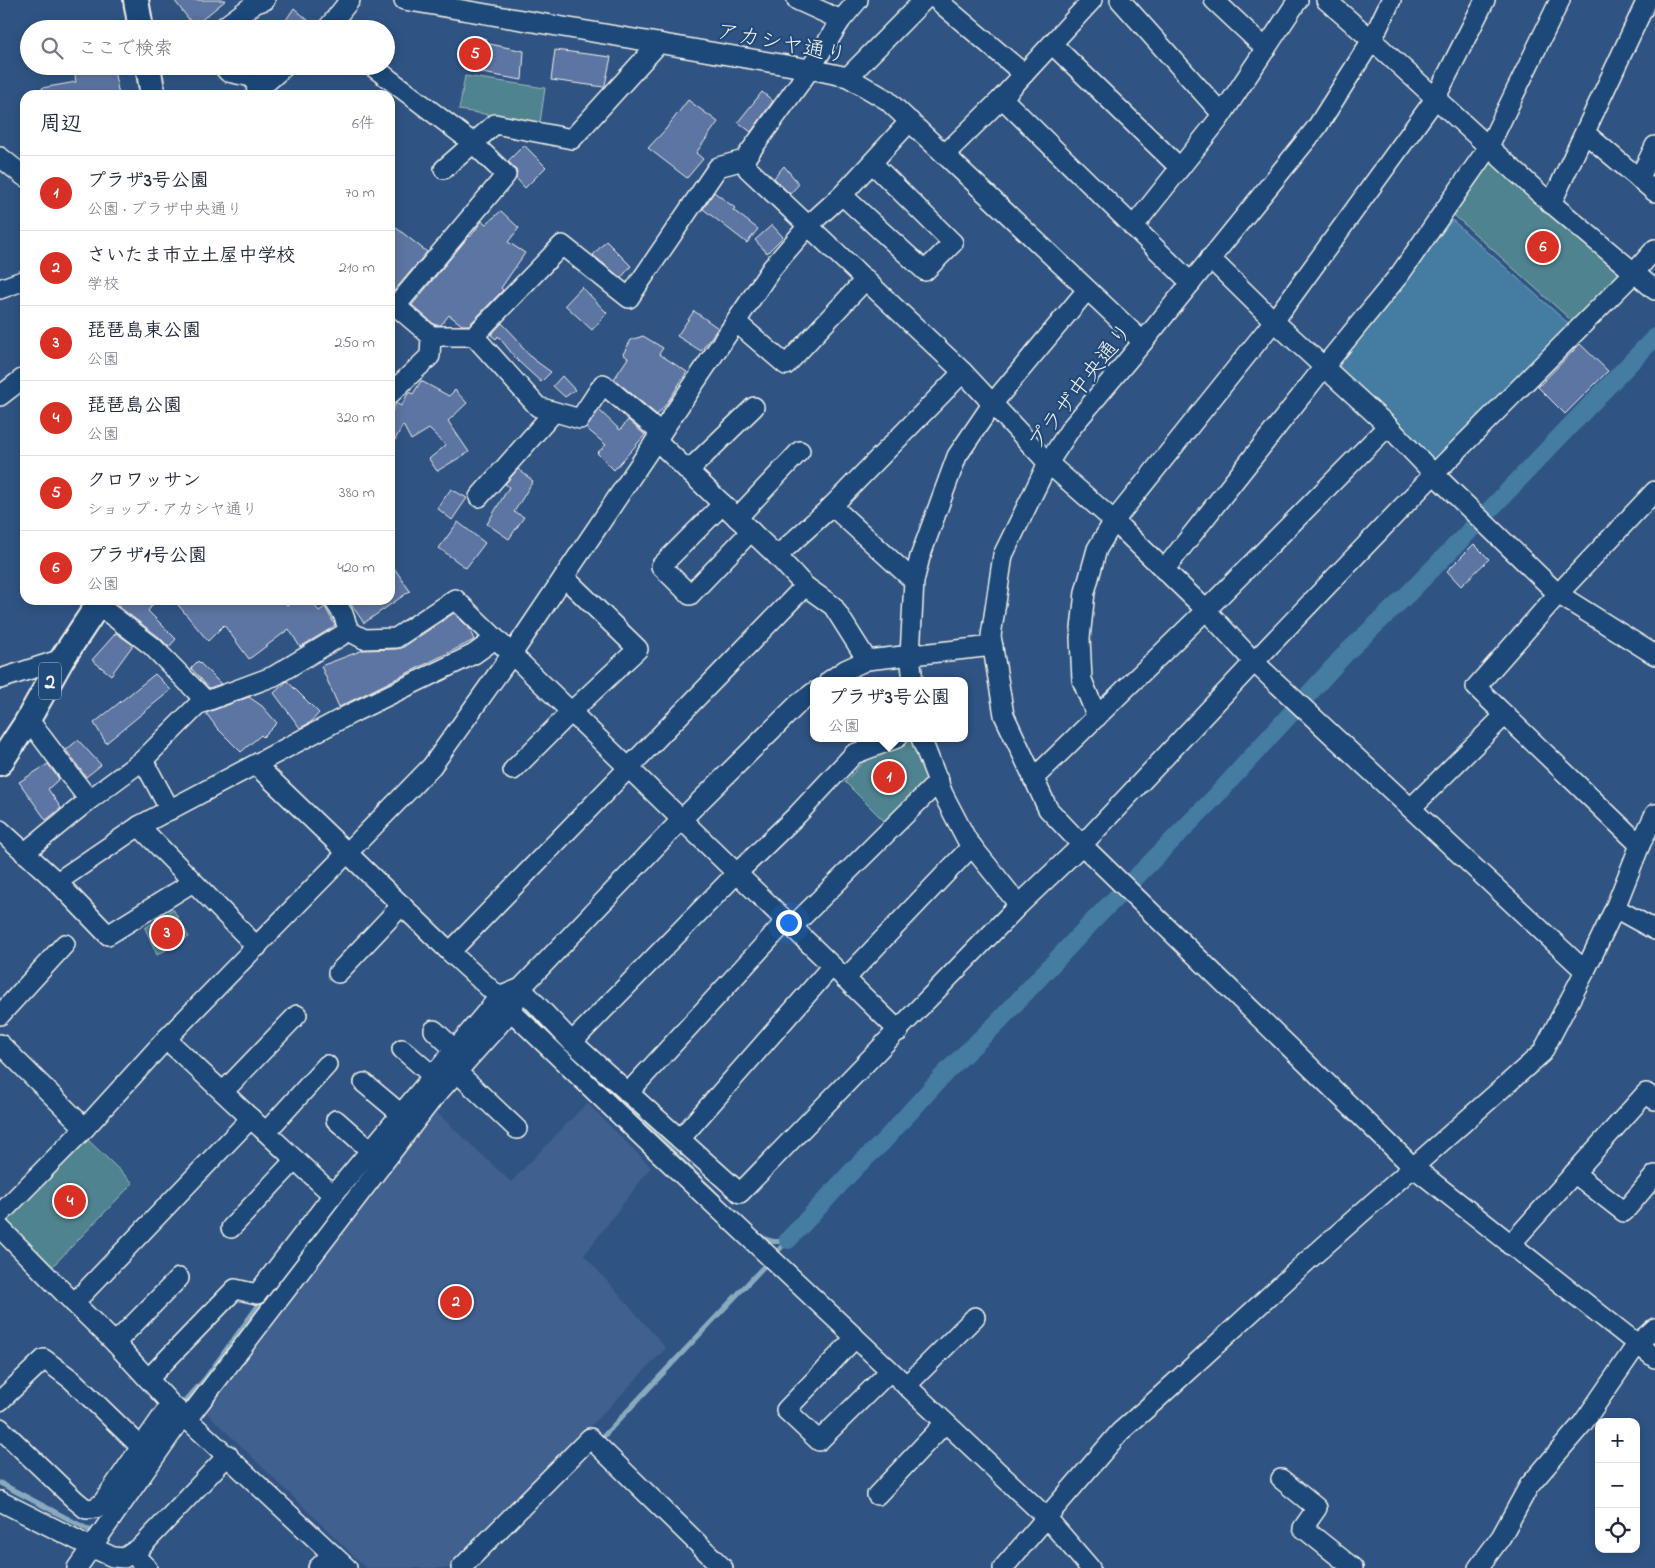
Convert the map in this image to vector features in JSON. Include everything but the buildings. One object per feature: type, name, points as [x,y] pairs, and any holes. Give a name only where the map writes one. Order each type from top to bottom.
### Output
[{"type":"main road","points":[[136,0],[139,20]]},
{"type":"main road","name":"2","points":[[0,763],[62,659],[99,605]]},
{"type":"street","points":[[233,20],[256,3],[265,0]]},
{"type":"street","points":[[335,20],[350,0]]},
{"type":"street","name":"アカシヤ通り","points":[[404,0],[848,77],[887,100],[1143,342]]},
{"type":"street","points":[[798,0],[841,20]]},
{"type":"street","points":[[395,306],[432,336],[474,336],[562,245],[629,298],[718,168],[744,160],[810,69],[841,20],[858,0]]},
{"type":"street","points":[[848,77],[924,0]]},
{"type":"street","points":[[937,0],[1024,74]]},
{"type":"street","points":[[945,154],[1002,98],[1092,0]]},
{"type":"street","points":[[1120,0],[1222,114]]},
{"type":"street","points":[[1214,0],[1266,49]]},
{"type":"street","points":[[1133,227],[1222,114],[1298,0]]},
{"type":"street","points":[[1326,0],[1551,204],[1655,290]]},
{"type":"street","name":"プラザ中央通り","points":[[1391,0],[1372,40],[1317,127],[1071,428],[1048,462],[1003,556],[991,636],[1004,716],[1048,809],[1082,845],[1412,1166],[1655,1358]]},
{"type":"street","points":[[1097,717],[1082,680],[1080,638],[1085,592],[1097,549],[1114,521],[1274,321],[1434,99],[1485,0]]},
{"type":"street","points":[[1164,570],[1400,274],[1488,148],[1560,0]]},
{"type":"street","points":[[1551,204],[1647,0]]},
{"type":"street","points":[[444,169],[495,124],[572,139],[659,43]]},
{"type":"street","points":[[1052,44],[1180,168]]},
{"type":"street","points":[[242,75],[256,78],[257,90]]},
{"type":"street","points":[[257,90],[275,75]]},
{"type":"street","points":[[384,75],[473,143],[506,175],[395,302]]},
{"type":"street","points":[[1002,98],[1191,283]]},
{"type":"street","points":[[0,1214],[86,1128],[166,1039],[432,766],[512,654],[772,268],[809,225],[842,195],[910,122]]},
{"type":"street","points":[[1584,133],[1655,192]]},
{"type":"street","points":[[1639,179],[1655,146]]},
{"type":"street","points":[[0,156],[20,173]]},
{"type":"street","points":[[744,160],[748,169],[866,278],[963,372],[1048,462],[1114,521],[1206,610],[1254,662],[1585,971]]},
{"type":"street","points":[[842,195],[925,272],[953,243],[872,163]]},
{"type":"street","points":[[521,988],[572,1042],[740,1193],[1019,905],[1082,845],[1434,474],[1652,257]]},
{"type":"street","points":[[1210,258],[1274,321],[1388,426],[1434,474],[1558,594],[1655,655]]},
{"type":"street","points":[[736,322],[786,365],[866,278]]},
{"type":"street","points":[[0,289],[20,282]]},
{"type":"street","points":[[913,677],[910,655],[914,581],[920,557],[957,456],[993,404],[1088,290]]},
{"type":"street","points":[[395,389],[430,356],[432,336]]},
{"type":"street","points":[[474,336],[538,407],[580,419],[603,384],[659,436],[688,471],[777,556],[805,586],[833,606],[867,660]]},
{"type":"street","points":[[777,556],[832,506],[963,372]]},
{"type":"street","points":[[0,396],[20,380]]},
{"type":"street","points":[[688,471],[754,407]]},
{"type":"street","points":[[479,497],[554,412]]},
{"type":"street","points":[[1033,779],[1206,610],[1388,426]]},
{"type":"street","points":[[723,504],[661,566],[690,595],[800,451]]},
{"type":"street","points":[[1640,845],[1476,687],[1558,594],[1655,491]]},
{"type":"street","points":[[832,506],[914,581]]},
{"type":"street","points":[[513,770],[638,649],[564,577]]},
{"type":"street","points":[[450,952],[805,586]]},
{"type":"street","points":[[337,605],[343,614],[349,631],[364,640],[396,638],[455,599],[899,1031]]},
{"type":"street","points":[[102,605],[152,646],[206,701]]},
{"type":"street","points":[[24,852],[143,760],[199,704],[274,676],[349,631]]},
{"type":"street","points":[[57,882],[139,826],[256,766],[354,712],[474,654],[495,639]]},
{"type":"street","points":[[834,677],[844,670],[867,660],[993,646]]},
{"type":"street","points":[[4,672],[62,659]]},
{"type":"street","points":[[148,1379],[234,1288],[257,1294],[333,1195],[455,1050],[521,988],[682,819],[798,704],[810,695]]},
{"type":"street","points":[[1411,808],[1505,715]]},
{"type":"street","points":[[28,718],[89,800]]},
{"type":"street","points":[[572,1042],[737,872],[798,814],[854,754],[886,742]]},
{"type":"street","points":[[923,742],[943,794],[972,846],[1019,905]]},
{"type":"street","points":[[143,760],[170,810]]},
{"type":"street","points":[[256,766],[779,1267],[1047,1518],[1090,1568]]},
{"type":"street","points":[[628,1093],[789,924],[939,781]]},
{"type":"street","points":[[1003,1568],[1120,1432],[1412,1166],[1542,1053],[1585,971],[1615,908],[1640,845],[1655,814]]},
{"type":"street","points":[[139,826],[257,947]]},
{"type":"street","points":[[0,830],[57,882],[108,935],[194,882]]},
{"type":"street","points":[[680,1139],[839,972],[972,846]]},
{"type":"street","points":[[338,972],[402,906]]},
{"type":"street","points":[[1615,908],[1655,930]]},
{"type":"street","points":[[0,1015],[65,944]]},
{"type":"street","points":[[77,1568],[180,1411],[430,1102],[457,1072],[505,1004]]},
{"type":"street","points":[[223,1092],[298,1016]]},
{"type":"street","points":[[434,1030],[455,1050]]},
{"type":"street","points":[[166,1039],[333,1195]]},
{"type":"street","points":[[0,1044],[86,1128]]},
{"type":"street","points":[[402,1048],[433,1076]]},
{"type":"street","points":[[266,1132],[327,1065]]},
{"type":"street","points":[[457,1072],[517,1129]]},
{"type":"street","points":[[364,1083],[401,1114]]},
{"type":"street","points":[[1510,1245],[1646,1093],[1655,1100]]},
{"type":"street","points":[[74,1303],[251,1118]]},
{"type":"street","points":[[336,1120],[370,1150]]},
{"type":"street","points":[[230,1228],[295,1160]]},
{"type":"street","points":[[1574,1173],[1624,1212],[1655,1175]]},
{"type":"street","points":[[0,1228],[116,1343],[180,1411],[347,1568]]},
{"type":"street","points":[[116,1343],[179,1278]]},
{"type":"street","points":[[906,1386],[975,1317]]},
{"type":"street","points":[[1478,1568],[1501,1537],[1529,1486],[1582,1423],[1638,1343],[1655,1328]]},
{"type":"street","points":[[855,1338],[786,1410],[819,1441],[890,1371]]},
{"type":"street","points":[[0,1401],[44,1359],[72,1380],[141,1447]]},
{"type":"street","points":[[0,1428],[86,1509],[96,1508],[103,1502],[141,1447],[180,1411]]},
{"type":"street","points":[[877,1495],[945,1423]]},
{"type":"street","points":[[461,1568],[590,1438],[723,1568]]},
{"type":"street","points":[[0,1502],[91,1547],[124,1558],[141,1547],[228,1455]]},
{"type":"street","points":[[1281,1479],[1317,1508],[1303,1528],[1353,1568]]},
{"type":"street","points":[[132,1553],[147,1568]]},
{"type":"street","points":[[318,1568],[332,1554]]},
{"type":"shaded area","points":[[1452,220],[1570,325],[1439,462],[1431,461],[1340,371],[1340,364]]},
{"type":"shaded area","points":[[587,1103],[651,1167],[584,1255],[666,1348],[454,1568],[366,1568],[203,1409],[436,1112],[511,1182]]},
{"type":"green space","points":[[465,76],[545,88],[540,123],[459,110]]},
{"type":"green space","points":[[1497,162],[1618,266],[1618,276],[1572,321],[1454,215],[1489,163]]},
{"type":"green space","points":[[905,742],[915,742],[921,745],[928,782],[886,823],[845,782],[863,762],[889,747]]},
{"type":"green space","points":[[173,909],[189,937],[157,955],[145,928]]},
{"type":"green space","points":[[86,1138],[133,1183],[50,1269],[7,1227],[6,1220]]},
{"type":"waterway","points":[[788,1240],[855,1168],[881,1144],[946,1072],[998,1022],[1089,925],[1214,798],[1346,653],[1408,594],[1655,337]]},
{"type":"waterway","points":[[519,1004],[525,1007],[550,1032]]},
{"type":"waterway","points":[[585,1066],[718,1196]]},
{"type":"waterway","points":[[759,1235],[773,1241],[788,1240]]},
{"type":"waterway","points":[[774,1255],[787,1241]]},
{"type":"waterway","points":[[277,1283],[308,1246]]},
{"type":"waterway","points":[[599,1441],[768,1262]]},
{"type":"waterway","points":[[180,1407],[205,1379],[263,1299]]},
{"type":"waterway","points":[[0,1483],[93,1532],[95,1529]]},
{"type":"place","name":"クロワッサン","points":[[475,54]]},
{"type":"place","name":"プラザ1号公園","points":[[1543,247]]},
{"type":"place","name":"プラザ3号公園","points":[[889,777]]},
{"type":"place","name":"琵琶島東公園","points":[[167,933]]},
{"type":"place","name":"琵琶島公園","points":[[70,1201]]},
{"type":"place","name":"さいたま市立土屋中学校","points":[[456,1302]]}]
